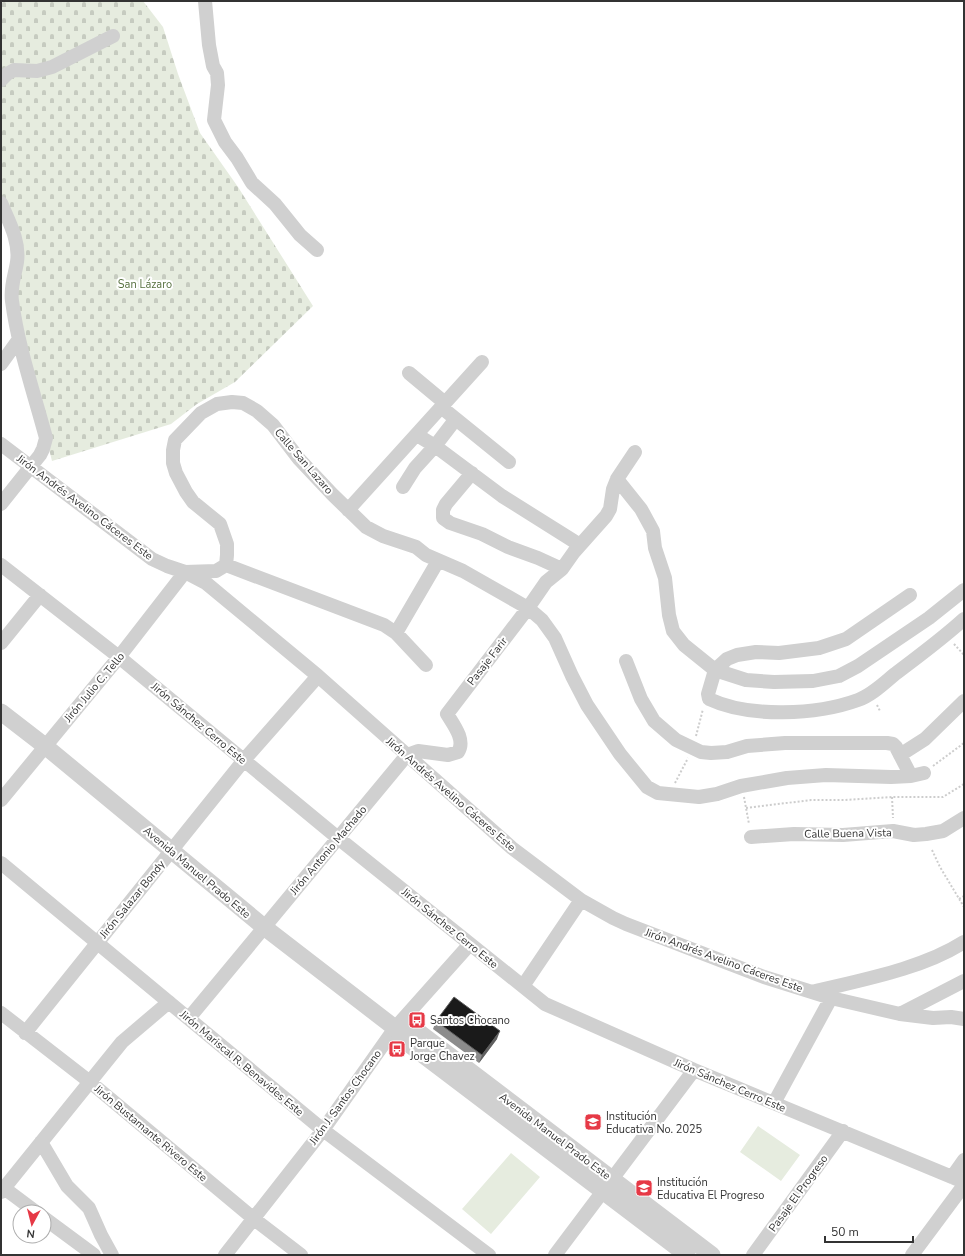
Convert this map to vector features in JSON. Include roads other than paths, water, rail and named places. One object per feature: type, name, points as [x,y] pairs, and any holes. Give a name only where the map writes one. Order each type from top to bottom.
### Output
[{"type":"street","points":[[205,1],[212,66],[217,74],[218,85],[214,120],[225,142],[237,158],[252,183],[275,204],[300,235],[317,250]]},
{"type":"street","points":[[1,80],[14,70],[37,71],[52,67],[113,36]]},
{"type":"street","points":[[1,203],[15,234],[17,260],[12,287],[12,300],[19,339],[46,438],[43,449],[32,466],[1,504]]},
{"type":"street","points":[[1,364],[19,339]]},
{"type":"street","points":[[348,510],[482,362]]},
{"type":"street","points":[[409,373],[443,405],[455,420],[509,462]]},
{"type":"street","name":"Calle San Lazaro","points":[[226,565],[227,544],[220,524],[193,502],[180,481],[173,463],[173,450],[175,440],[201,412],[217,404],[243,403],[257,411],[273,425],[299,459],[366,527],[375,532],[416,547],[426,555],[463,571],[528,608],[548,627],[555,638],[587,705],[620,754],[647,787],[658,793],[700,797],[717,794],[742,786],[787,778],[826,775],[883,777],[917,774],[900,755]]},
{"type":"street","points":[[403,487],[415,468],[435,446],[455,420]]},
{"type":"street","points":[[417,435],[435,446],[502,496],[580,545]]},
{"type":"street","name":"Jirón Andrés Avelino Cáceres Este","points":[[1,444],[32,466],[152,559],[185,572],[206,583],[318,676],[512,848],[581,900],[613,918],[764,977],[831,998],[900,1014],[964,1020]]},
{"type":"street","name":"Pasaje Farir","points":[[407,755],[418,751],[448,755],[458,752],[462,747],[461,741],[447,714],[546,582],[562,569],[580,545],[606,516],[610,508],[613,489],[617,479],[636,452]]},
{"type":"street","points":[[472,474],[446,504],[443,510],[443,518],[450,523],[482,534],[508,547],[562,569]]},
{"type":"street","points":[[617,479],[640,509],[653,531],[655,548],[665,578],[669,616],[673,631],[684,645],[715,670],[746,680],[774,682],[813,681],[839,676],[858,666],[922,622],[964,590]]},
{"type":"street","points":[[396,633],[438,561]]},
{"type":"street","name":"Jirón Sánchez Cerro Este","points":[[1,565],[119,657],[338,838],[545,1004],[694,1070],[958,1180]]},
{"type":"street","points":[[185,572],[216,571],[226,565],[384,625],[396,633],[426,666]]},
{"type":"street","name":"Jirón Julio C. Tello","points":[[1,800],[119,657],[185,572]]},
{"type":"street","points":[[1,644],[40,595]]},
{"type":"street","points":[[910,595],[846,639],[819,648],[779,653],[756,652],[737,654],[726,659],[715,670],[708,694],[709,699],[728,707],[770,712],[818,710],[859,700],[876,689],[945,636],[964,619]]},
{"type":"street","points":[[626,661],[642,699],[654,721],[676,740],[701,752],[711,754],[726,752],[747,746],[785,743],[887,743],[893,744],[900,755],[925,739],[964,701]]},
{"type":"street","name":"Jirón Salazar Bondy","points":[[25,1033],[244,760],[318,676]]},
{"type":"street","name":"Avenida Manuel Prado Este","points":[[1,712],[45,746],[264,927],[395,1028],[406,1042],[607,1185],[712,1255]]},
{"type":"street","name":"Jirón Antonio Machado","points":[[188,1018],[407,755]]},
{"type":"street","name":"Calle Buena Vista","points":[[752,837],[794,834],[842,835],[893,831],[914,835],[926,834],[943,831],[964,818]]},
{"type":"street","name":"Jirón Mariscal R. Benavides Este","points":[[1,863],[323,1130],[489,1255]]},
{"type":"street","points":[[523,986],[581,900]]},
{"type":"street","points":[[812,992],[921,962],[964,942]]},
{"type":"street","name":"Jirón J. Santos Chocano","points":[[225,1255],[323,1130],[395,1028],[470,944]]},
{"type":"street","points":[[900,1014],[964,981]]},
{"type":"street","points":[[774,1103],[831,998]]},
{"type":"street","points":[[24,1204],[2,1190],[122,1042],[169,1002]]},
{"type":"street","name":"Jirón Bustamante Rivero Este","points":[[1,1013],[90,1082],[254,1219],[301,1255]]},
{"type":"street","points":[[555,1255],[694,1070]]},
{"type":"street","name":"Pasaje El Progreso","points":[[753,1255],[843,1131]]},
{"type":"street","points":[[41,1142],[67,1186],[89,1208],[112,1255]]},
{"type":"street","points":[[958,1180],[964,1160]]},
{"type":"street","name":"Avenida Manuel Prado Este","points":[[607,1185],[687,1255]]},
{"type":"street","points":[[912,1255],[964,1186]]},
{"type":"street","points":[[52,1224],[94,1255]]},
{"type":"place","name":"Santos Chocano","points":[[417,1020]]},
{"type":"place","name":"Parque Jorge Chavez","points":[[397,1049]]},
{"type":"place","name":"Institución Educativa No. 2025","points":[[593,1122]]},
{"type":"place","name":"Institución Educativa El Progreso","points":[[644,1188]]},
{"type":"park label","name":"San Lázaro","points":[[145,284]]}]
